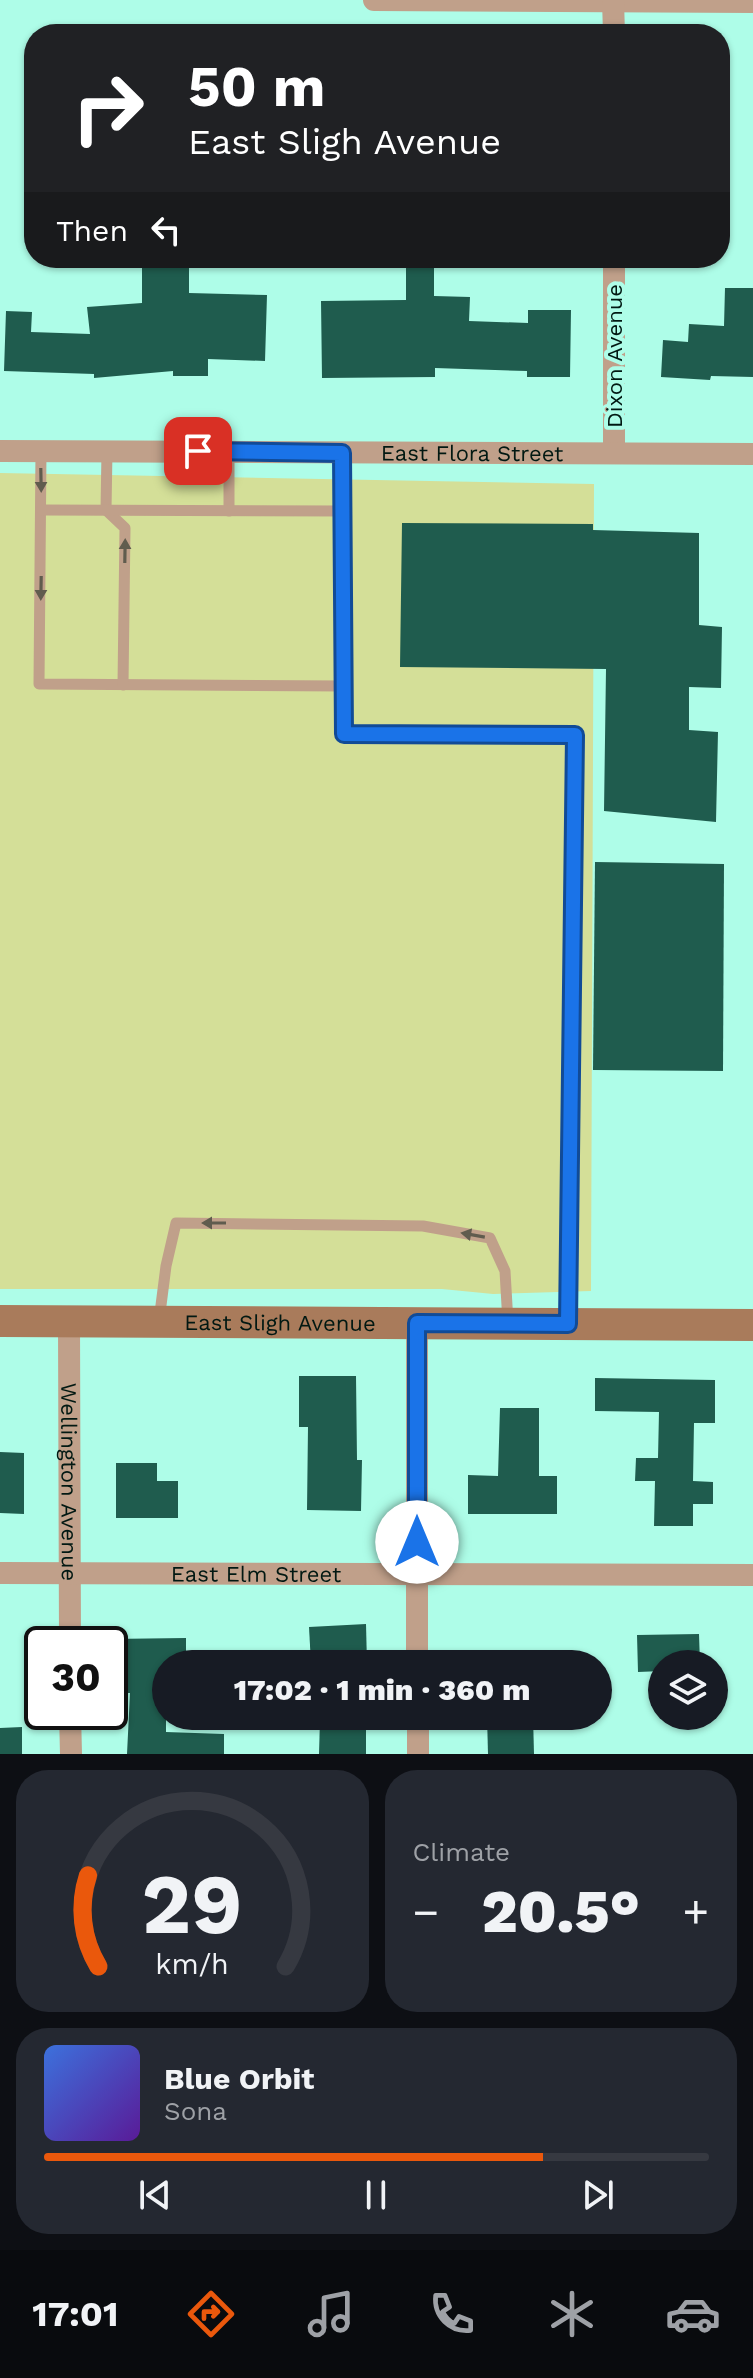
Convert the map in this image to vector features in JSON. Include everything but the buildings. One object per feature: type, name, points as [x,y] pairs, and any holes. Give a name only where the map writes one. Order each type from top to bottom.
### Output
[{"type":"main road","name":"East Sligh Avenue","points":[[0,1321],[753,1325]]},
{"type":"street","points":[[374,0],[753,2]]},
{"type":"street","points":[[613,0],[614,24]]},
{"type":"street","name":"Dixon Avenue","points":[[614,268],[614,453]]},
{"type":"street","name":"East Flora Street","points":[[0,451],[753,454]]},
{"type":"street","name":"Wellington Avenue","points":[[69,1322],[70,1626]]},
{"type":"street","points":[[417,1323],[417,1650]]},
{"type":"street","name":"East Elm Street","points":[[0,1573],[753,1575]]},
{"type":"street","points":[[70,1730],[71,1754]]},
{"type":"street","points":[[418,1730],[418,1754]]},
{"type":"lane","points":[[41,451],[39,684],[344,686]]},
{"type":"lane","points":[[107,451],[106,510],[125,528],[123,685]]},
{"type":"lane","points":[[229,452],[229,511]]},
{"type":"lane","points":[[342,453],[344,734],[575,735],[568,1324]]},
{"type":"lane","points":[[42,510],[343,511]]},
{"type":"lane","points":[[159,1322],[166,1266],[176,1223],[423,1226],[490,1238],[505,1271],[508,1324]]},
{"type":"green space","points":[[0,473],[594,484],[591,1291],[493,1294],[442,1289],[0,1289]]},
{"type":"route","points":[[198,451],[342,453],[344,734],[575,735],[568,1324],[417,1323],[417,1542]]}]
